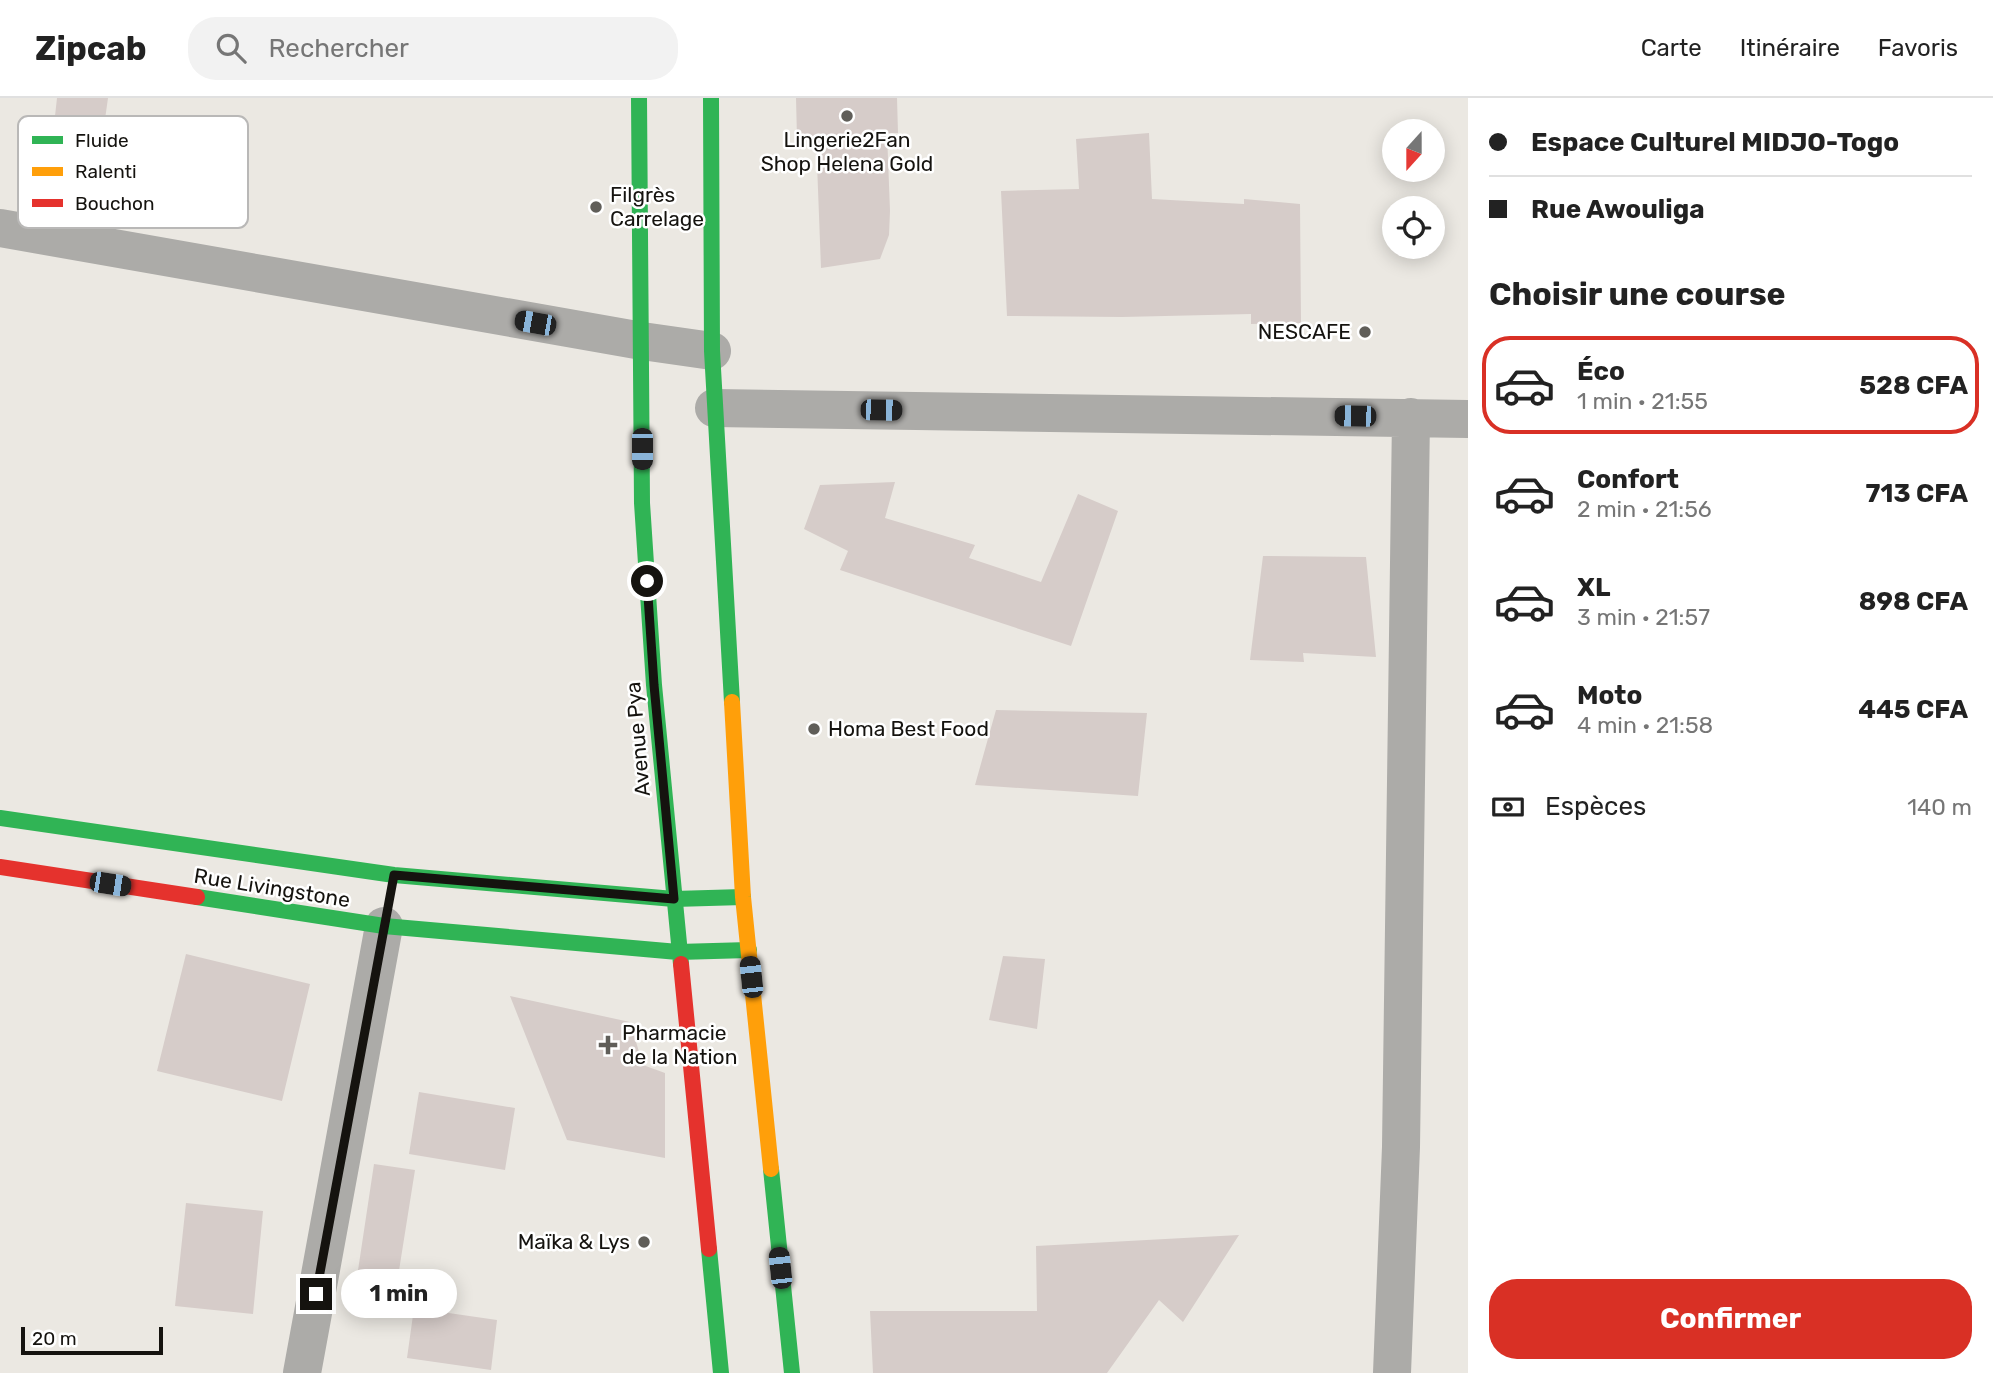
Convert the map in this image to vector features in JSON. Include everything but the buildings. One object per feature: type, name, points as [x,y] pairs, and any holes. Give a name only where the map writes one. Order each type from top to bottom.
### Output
[{"type":"main road","name":"Avenue Pya","points":[[639,98],[642,503],[654,685],[678,952],[721,1373]]},
{"type":"main road","points":[[711,98],[714,408],[743,897],[792,1373]]},
{"type":"main road","name":"Rue Livingstone","points":[[0,818],[393,881],[674,899],[743,897]]},
{"type":"main road","name":"Rue Livingstone","points":[[0,867],[385,919],[678,952],[749,950]]},
{"type":"street","points":[[0,228],[712,351]]},
{"type":"street","points":[[714,408],[1468,419]]},
{"type":"street","points":[[1392,1373],[1401,1147],[1411,417]]},
{"type":"street","points":[[302,1373],[385,919]]},
{"type":"traffic: fast","points":[[639,98],[642,503],[654,685],[681,964]]},
{"type":"traffic: fast","points":[[711,98],[712,351],[732,702]]},
{"type":"traffic: fast","points":[[0,818],[394,875],[674,899],[743,897]]},
{"type":"traffic: fast","points":[[197,897],[384,926],[678,952],[749,950]]},
{"type":"traffic: fast","points":[[771,1169],[792,1373]]},
{"type":"traffic: fast","points":[[709,1249],[721,1373]]},
{"type":"traffic: slow","points":[[732,702],[743,897],[771,1169]]},
{"type":"traffic: jam","points":[[0,867],[197,897]]},
{"type":"traffic: jam","points":[[681,964],[709,1249]]},
{"type":"place","name":"Lingerie2Fan Shop Helena Gold","points":[[847,116]]},
{"type":"place","name":"Filgrès Carrelage","points":[[596,207]]},
{"type":"place","name":"NESCAFE","points":[[1365,332]]},
{"type":"place","name":"Homa Best Food","points":[[814,729]]},
{"type":"place","name":"Pharmacie de la Nation","points":[[608,1045]]},
{"type":"place","name":"Maïka & Lys","points":[[644,1242]]},
{"type":"route","points":[[316,1294],[394,875],[674,899],[647,581]]}]
